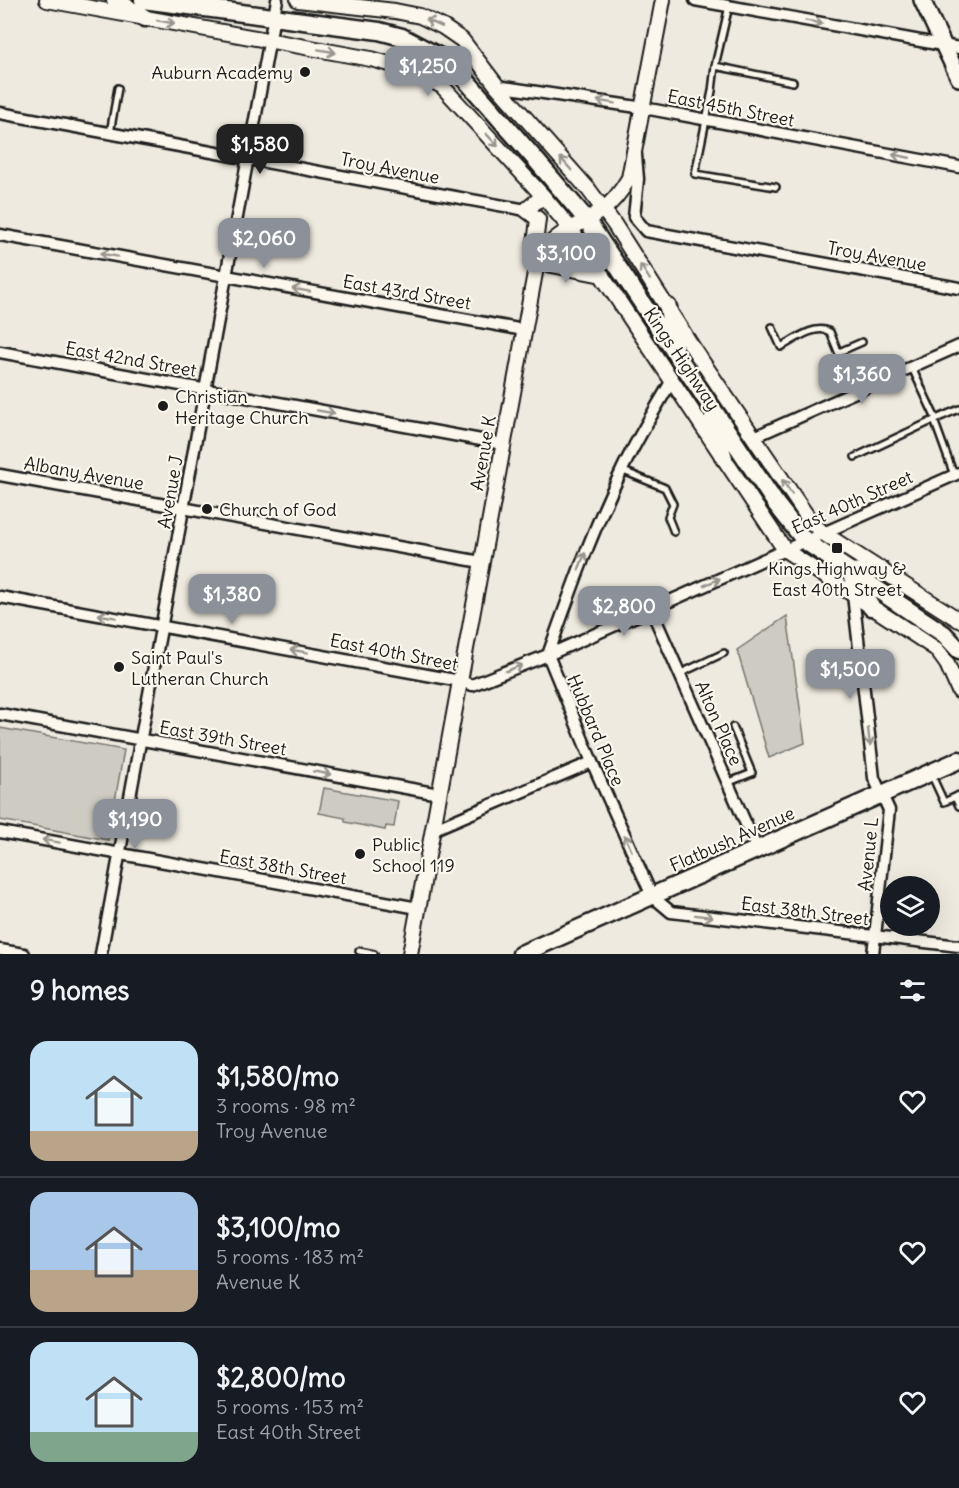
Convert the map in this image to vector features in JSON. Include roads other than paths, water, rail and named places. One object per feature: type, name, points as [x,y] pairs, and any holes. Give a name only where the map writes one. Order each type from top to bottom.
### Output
[{"type":"main road","points":[[115,0],[145,18]]},
{"type":"main road","name":"Kings Highway","points":[[143,0],[214,9],[275,8],[402,37],[442,58],[470,84],[586,219],[776,504],[805,541],[944,634],[959,650]]},
{"type":"main road","points":[[195,0],[214,9]]},
{"type":"main road","points":[[922,0],[959,78]]},
{"type":"main road","points":[[668,308],[676,354]]},
{"type":"main road","points":[[707,402],[724,458]]},
{"type":"main road","points":[[871,607],[849,572],[881,570]]},
{"type":"main road","name":"Flatbush Avenue","points":[[521,954],[959,760]]},
{"type":"street","name":"Kings Highway","points":[[47,0],[371,59],[405,68],[442,86],[570,228],[785,550],[936,649],[947,664],[959,691]]},
{"type":"street","name":"Kings Highway","points":[[298,0],[420,16],[443,27],[462,40],[496,86],[589,190],[603,209],[811,522],[823,533],[959,620]]},
{"type":"street","name":"Avenue K","points":[[410,954],[537,262],[543,249],[570,228],[603,209],[622,191],[629,178],[663,0]]},
{"type":"street","points":[[695,0],[959,48]]},
{"type":"street","name":"Avenue J","points":[[101,954],[275,8]]},
{"type":"street","name":"East 45th Street","points":[[496,86],[644,108],[959,167]]},
{"type":"street","name":"Troy Avenue","points":[[0,113],[526,210]]},
{"type":"street","name":"Troy Avenue","points":[[636,149],[638,179],[634,217],[646,231],[959,288]]},
{"type":"street","points":[[543,196],[526,210],[538,219],[535,244],[537,262],[602,275]]},
{"type":"street","name":"East 43rd Street","points":[[0,235],[524,330]]},
{"type":"street","points":[[754,437],[959,346]]},
{"type":"street","name":"East 42nd Street","points":[[0,352],[503,444]]},
{"type":"street","points":[[548,655],[587,547],[621,470],[672,380]]},
{"type":"street","name":"East 40th Street","points":[[0,597],[472,685],[548,655],[957,474]]},
{"type":"street","name":"Albany Avenue","points":[[0,475],[481,562]]},
{"type":"street","name":"Avenue L","points":[[853,596],[874,778],[889,810],[873,954]]},
{"type":"street","name":"Alton Place","points":[[651,609],[756,849]]},
{"type":"street","name":"Hubbard Place","points":[[548,655],[592,762],[652,896]]},
{"type":"street","name":"East 39th Street","points":[[0,714],[439,794]]},
{"type":"street","points":[[432,830],[592,762]]},
{"type":"street","name":"East 38th Street","points":[[0,832],[418,908]]},
{"type":"street","name":"East 38th Street","points":[[652,896],[671,912],[959,946]]},
{"type":"street","points":[[0,950],[24,954]]},
{"type":"lane","points":[[729,6],[715,66],[695,174],[776,188]]},
{"type":"lane","points":[[715,66],[794,82]]},
{"type":"lane","points":[[110,133],[118,87]]},
{"type":"lane","points":[[772,327],[781,347],[815,330],[826,329],[830,332],[855,393]]},
{"type":"lane","points":[[838,352],[862,342]]},
{"type":"lane","points":[[912,368],[957,474]]},
{"type":"lane","points":[[855,457],[959,409]]},
{"type":"lane","points":[[621,470],[665,488],[673,504],[668,517],[674,532]]},
{"type":"lane","points":[[679,674],[724,653]]},
{"type":"lane","points":[[727,783],[752,773],[733,727]]},
{"type":"lane","points":[[930,772],[944,802],[957,796],[959,806]]},
{"type":"lane","points":[[359,951],[374,954]]},
{"type":"place","name":"Auburn Academy","points":[[305,72]]},
{"type":"place","name":"Christian Heritage Church","points":[[163,406]]},
{"type":"place","name":"Church of God","points":[[207,509]]},
{"type":"place","name":"Kings Highway & East 40th Street","points":[[837,548]]},
{"type":"place","name":"Saint Paul's Lutheran Church","points":[[119,667]]},
{"type":"place","name":"Public School 119","points":[[360,854]]}]
